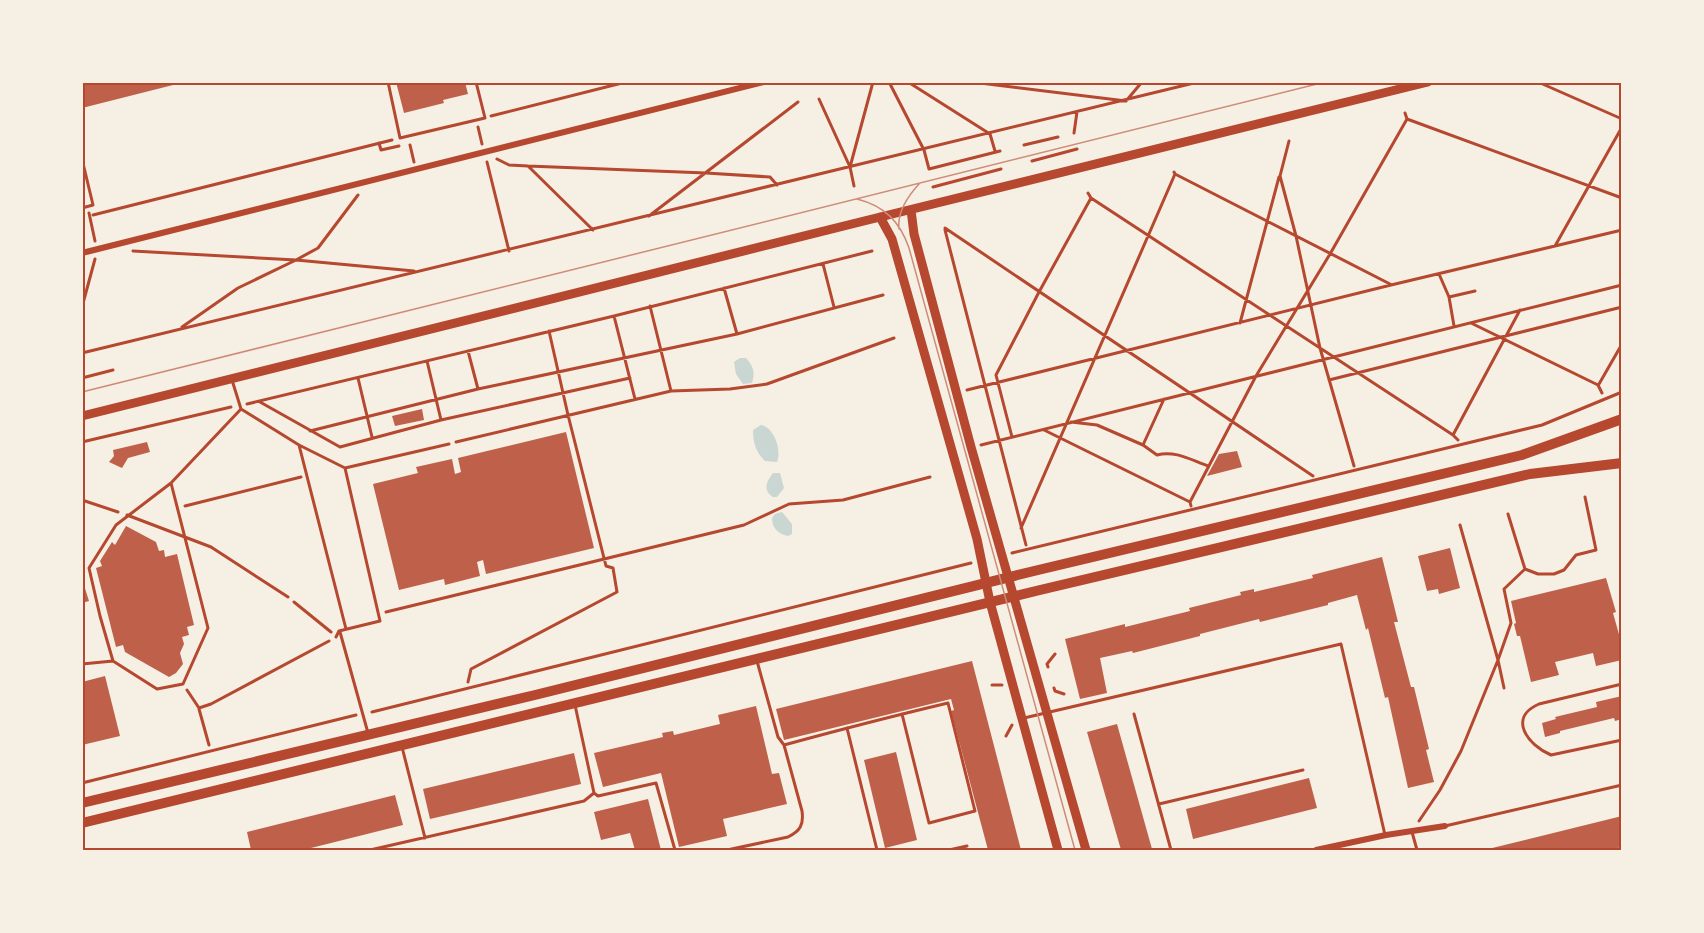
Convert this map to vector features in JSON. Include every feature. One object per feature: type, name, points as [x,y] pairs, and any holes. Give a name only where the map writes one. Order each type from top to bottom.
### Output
[{"type":"main road","points":[[82,416],[1428,82]]},
{"type":"main road","points":[[910,210],[914,234],[970,447],[1086,850]]},
{"type":"main road","points":[[880,217],[892,239],[977,539],[990,602],[1058,850]]},
{"type":"main road","points":[[82,803],[1522,455],[1622,419]]},
{"type":"main road","points":[[82,823],[575,705],[990,602],[1530,474],[1622,463]]},
{"type":"street","points":[[82,253],[764,82]]},
{"type":"street","points":[[1317,850],[1386,835],[1445,826]]},
{"type":"lane","points":[[388,82],[400,138],[485,118],[476,82]]},
{"type":"lane","points":[[82,159],[93,205],[82,208]]},
{"type":"lane","points":[[232,378],[240,407],[299,446],[345,468],[449,444]]},
{"type":"lane","points":[[114,661],[100,616],[89,568],[116,525],[171,483],[240,407]]},
{"type":"lane","points":[[299,446],[346,629]]},
{"type":"lane","points":[[336,637],[339,631],[380,621],[345,468]]},
{"type":"lane","points":[[82,664],[114,661],[157,689],[183,684],[208,628],[171,483]]},
{"type":"lane","points":[[127,515],[211,547],[288,597]]},
{"type":"lane","points":[[339,631],[369,735]]},
{"type":"lane","points":[[1022,718],[1341,644],[1386,835]]},
{"type":"lane","points":[[727,850],[788,837],[801,828],[802,811],[784,745],[778,737],[756,659]]},
{"type":"lane","points":[[1622,684],[1539,704],[1529,708],[1524,714],[1523,721],[1528,739],[1540,750],[1551,755],[1622,740]]},
{"type":"lane","points":[[784,745],[847,728],[902,714],[948,703],[975,811],[929,822],[902,714]]},
{"type":"lane","points":[[575,705],[594,793],[598,796],[656,783],[675,850]]},
{"type":"lane","points":[[1134,714],[1171,850]]},
{"type":"lane","points":[[847,728],[877,850]]},
{"type":"lane","points":[[401,745],[425,838]]},
{"type":"lane","points":[[1159,804],[1302,770]]},
{"type":"lane","points":[[1445,826],[1622,785]]},
{"type":"lane","points":[[370,850],[584,801],[594,793]]},
{"type":"lane","points":[[1412,831],[1417,850]]},
{"type":"lane","points":[[949,850],[967,846]]},
{"type":"path","points":[[485,118],[626,82]]},
{"type":"path","points":[[850,167],[873,82]]},
{"type":"path","points":[[889,82],[924,150],[929,169],[1000,151]]},
{"type":"path","points":[[908,82],[990,134],[995,152]]},
{"type":"path","points":[[972,82],[1126,101]]},
{"type":"path","points":[[1126,101],[1142,82]]},
{"type":"path","points":[[82,353],[1198,82]]},
{"type":"path","points":[[1538,82],[1622,119]]},
{"type":"path","points":[[819,99],[850,167],[854,186]]},
{"type":"path","points":[[648,217],[798,102]]},
{"type":"path","points":[[1074,133],[1077,112]]},
{"type":"path","points":[[1042,429],[1190,504],[1256,376],[1298,309],[1407,119],[1405,113]]},
{"type":"path","points":[[1407,119],[1622,198]]},
{"type":"path","points":[[477,120],[509,251]]},
{"type":"path","points":[[1555,246],[1622,127]]},
{"type":"path","points":[[1024,145],[1058,137]]},
{"type":"path","points":[[82,307],[97,249],[90,216],[400,138]]},
{"type":"path","points":[[1240,323],[1289,141]]},
{"type":"path","points":[[379,143],[381,150],[410,143],[416,170]]},
{"type":"path","points":[[1032,161],[1077,149]]},
{"type":"path","points":[[484,152],[510,165],[770,177],[777,185]]},
{"type":"path","points":[[528,166],[593,230]]},
{"type":"path","points":[[933,187],[1001,169]]},
{"type":"path","points":[[1021,528],[1174,173],[1391,285]]},
{"type":"path","points":[[1280,176],[1296,236],[1320,348],[1354,466]]},
{"type":"path","points":[[180,329],[238,288],[318,249],[368,182]]},
{"type":"path","points":[[1088,193],[1091,198],[1458,440]]},
{"type":"path","points":[[1012,437],[996,375],[1091,198]]},
{"type":"path","points":[[1026,545],[945,228],[1313,476]]},
{"type":"path","points":[[956,393],[1438,273],[1622,230]]},
{"type":"path","points":[[122,251],[296,260],[419,272]]},
{"type":"path","points":[[82,442],[240,407],[872,251]]},
{"type":"path","points":[[823,264],[834,307]]},
{"type":"path","points":[[1438,273],[1449,297],[1454,326]]},
{"type":"path","points":[[970,447],[1622,285]]},
{"type":"path","points":[[724,288],[737,334]]},
{"type":"path","points":[[1449,297],[1475,291]]},
{"type":"path","points":[[310,431],[478,389],[737,334],[883,295]]},
{"type":"path","points":[[650,306],[671,391]]},
{"type":"path","points":[[1505,338],[1622,307]]},
{"type":"path","points":[[1453,435],[1520,310]]},
{"type":"path","points":[[614,316],[635,399]]},
{"type":"path","points":[[1470,322],[1598,385],[1602,393]]},
{"type":"path","points":[[468,682],[471,669],[618,592],[613,568],[606,566],[562,394],[549,331]]},
{"type":"path","points":[[1329,380],[1498,337]]},
{"type":"path","points":[[449,444],[671,391],[730,389],[767,384],[894,338]]},
{"type":"path","points":[[1598,385],[1622,344]]},
{"type":"path","points":[[468,351],[478,389]]},
{"type":"path","points":[[427,361],[441,420]]},
{"type":"path","points":[[82,378],[113,370]]},
{"type":"path","points":[[358,378],[372,438]]},
{"type":"path","points":[[258,402],[340,447],[441,420],[630,378]]},
{"type":"path","points":[[1010,554],[1542,425],[1622,392]]},
{"type":"path","points":[[1143,445],[1164,399]]},
{"type":"path","points":[[1067,422],[1097,425],[1143,445],[1157,455],[1167,452],[1208,466]]},
{"type":"path","points":[[177,508],[307,476]]},
{"type":"path","points":[[379,614],[744,525],[789,504],[843,500],[930,477]]},
{"type":"path","points":[[1525,569],[1538,574],[1554,574],[1564,570],[1576,555],[1596,550],[1585,497]]},
{"type":"path","points":[[82,500],[127,515]]},
{"type":"path","points":[[1508,514],[1525,569]]},
{"type":"path","points":[[1460,525],[1504,688]]},
{"type":"path","points":[[368,712],[977,562]]},
{"type":"path","points":[[1412,831],[1440,790],[1461,751],[1511,623],[1504,589],[1525,569]]},
{"type":"path","points":[[199,708],[211,704],[336,637],[288,597]]},
{"type":"path","points":[[1049,673],[1047,664],[1055,654]]},
{"type":"path","points":[[1052,682],[1054,691],[1064,694]]},
{"type":"path","points":[[183,684],[199,708],[208,745]]},
{"type":"path","points":[[82,783],[356,716]]},
{"type":"shaded area","points":[[740,358],[746,358],[752,367],[754,373],[752,383],[743,384],[736,374],[734,362]]},
{"type":"shaded area","points":[[761,425],[770,430],[776,440],[777,462],[765,461],[759,454],[753,430]]},
{"type":"shaded area","points":[[773,473],[780,473],[784,488],[777,497],[773,497],[767,488],[767,482]]},
{"type":"shaded area","points":[[782,512],[792,524],[792,534],[788,536],[776,530],[772,522],[775,514]]},
{"type":"building","points":[[82,82],[181,82],[181,83],[82,108]]},
{"type":"building","points":[[396,82],[465,82],[468,94],[404,113]]},
{"type":"building","points":[[422,409],[424,420],[395,426],[392,416]]},
{"type":"building","points":[[566,432],[594,548],[486,574],[483,560],[477,562],[480,576],[445,585],[444,579],[399,590],[373,484],[418,473],[416,467],[452,459],[455,474],[461,472],[458,458]]},
{"type":"building","points":[[147,442],[150,452],[128,458],[122,468],[109,462],[114,456],[113,450]]},
{"type":"building","points":[[1237,451],[1242,467],[1207,476],[1219,454]]},
{"type":"building","points":[[126,526],[156,542],[159,551],[164,550],[165,557],[177,554],[194,625],[187,627],[189,635],[182,637],[184,644],[180,653],[183,664],[176,673],[169,677],[125,652],[123,645],[116,647],[96,568],[102,566],[100,561],[112,542],[115,545]]},
{"type":"building","points":[[1450,548],[1460,588],[1439,594],[1438,589],[1427,591],[1418,556]]},
{"type":"building","points":[[1382,557],[1398,622],[1394,622],[1411,687],[1414,687],[1429,749],[1426,750],[1434,782],[1408,788],[1388,697],[1385,698],[1368,628],[1366,630],[1357,595],[1328,603],[1328,605],[1260,622],[1259,619],[1133,653],[1132,651],[1100,658],[1107,693],[1080,699],[1065,639],[1190,611],[1189,608],[1241,595],[1240,592],[1254,589],[1254,592],[1313,578],[1312,575]]},
{"type":"building","points":[[1606,578],[1616,612],[1613,613],[1622,645],[1622,660],[1596,666],[1593,653],[1555,662],[1559,675],[1531,682],[1520,636],[1517,636],[1514,624],[1516,623],[1511,601]]},
{"type":"building","points":[[82,579],[89,601],[82,603]]},
{"type":"building","points":[[972,661],[1021,850],[988,850],[951,711],[954,710],[951,699],[784,740],[776,709]]},
{"type":"building","points":[[105,676],[120,736],[82,745],[82,682]]},
{"type":"building","points":[[1622,696],[1622,719],[1615,721],[1614,718],[1560,731],[1560,733],[1545,737],[1542,723],[1556,719],[1555,717],[1597,707],[1596,702]]},
{"type":"building","points":[[756,706],[772,774],[779,773],[787,804],[723,819],[727,836],[679,847],[661,773],[603,787],[594,753],[663,737],[662,733],[673,731],[674,735],[720,724],[718,715]]},
{"type":"building","points":[[1117,724],[1152,849],[1121,850],[1087,732]]},
{"type":"building","points":[[896,752],[917,840],[885,848],[864,760]]},
{"type":"building","points":[[574,753],[581,784],[430,819],[423,789]]},
{"type":"building","points":[[1309,778],[1317,808],[1193,839],[1186,809]]},
{"type":"building","points":[[395,795],[403,825],[303,850],[251,850],[247,832]]},
{"type":"building","points":[[648,799],[661,850],[635,850],[630,833],[601,840],[594,812]]},
{"type":"building","points":[[1622,816],[1622,847],[1609,850],[1484,850]]},
{"type":"tram line","points":[[82,392],[1325,82]]},
{"type":"tram line","points":[[899,229],[904,205],[919,184]]},
{"type":"tram line","points":[[857,199],[876,206],[890,216],[901,230],[909,248],[1075,850]]}]
